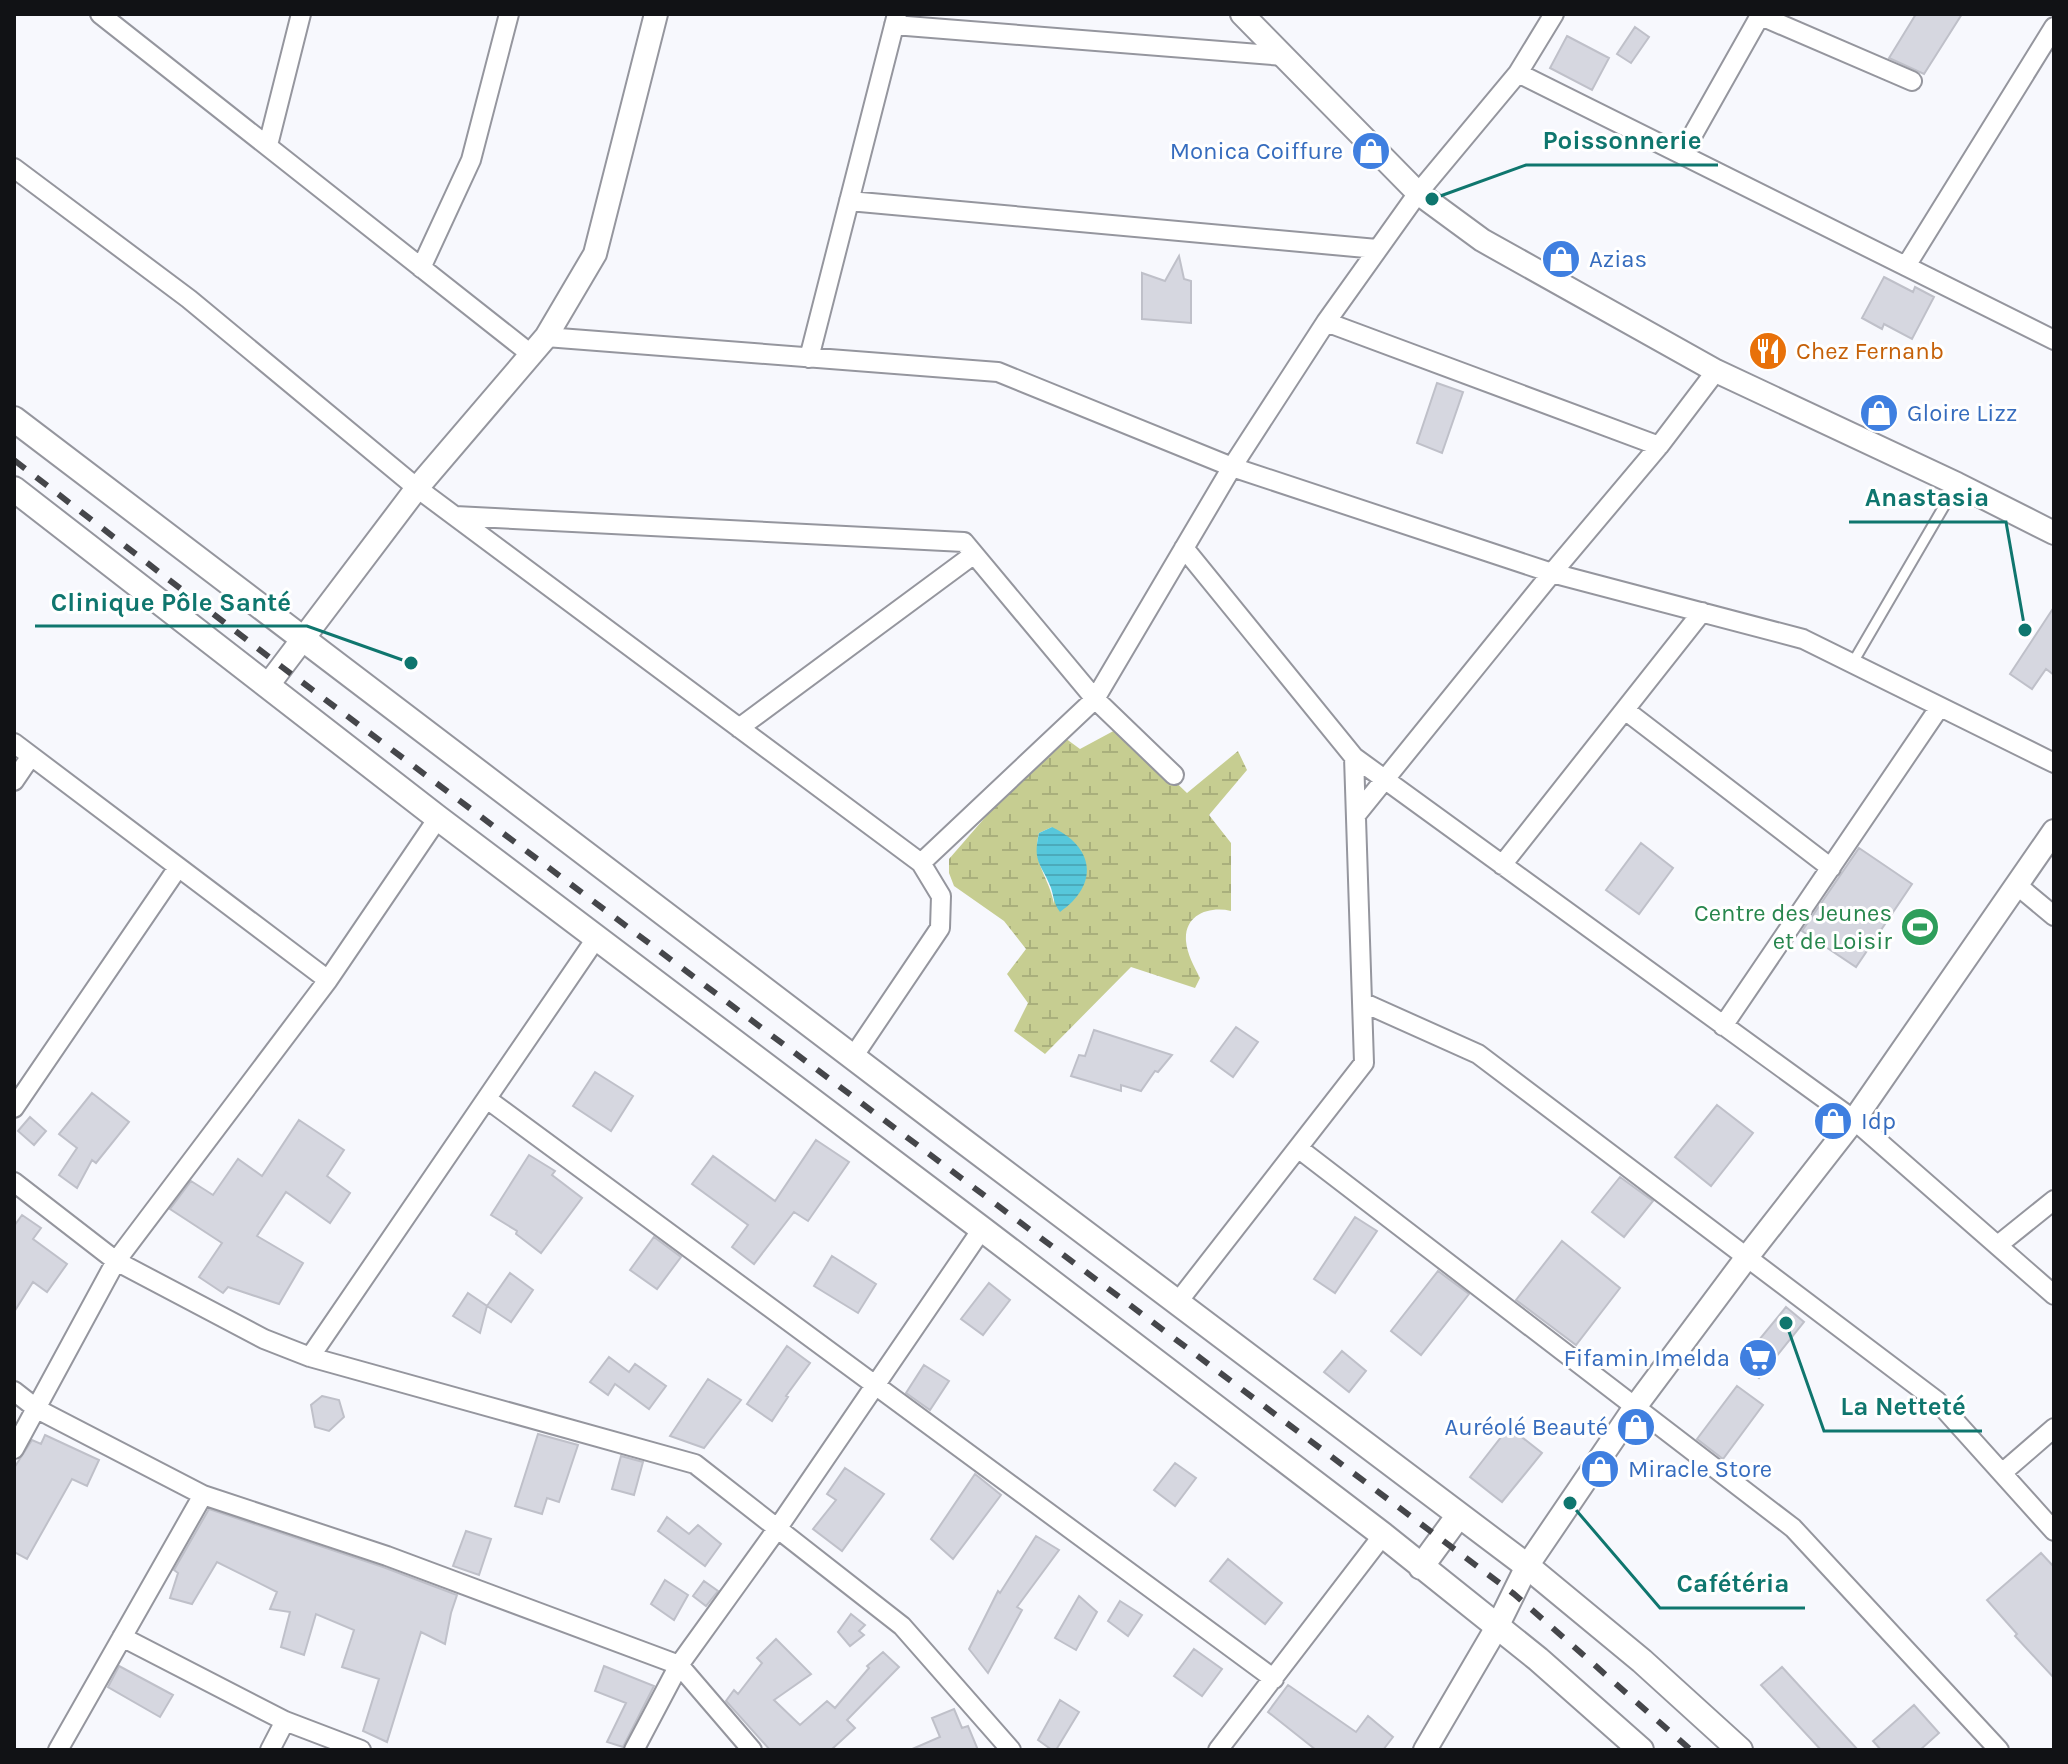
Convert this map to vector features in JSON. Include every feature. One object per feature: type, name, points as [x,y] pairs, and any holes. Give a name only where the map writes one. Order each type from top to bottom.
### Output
[{"type":"main road","points":[[14,419],[1527,1566],[1642,1661],[1740,1750]]},
{"type":"main road","points":[[14,489],[438,818],[1383,1535],[1581,1695],[1641,1750]]},
{"type":"main road","points":[[1421,1567],[1459,1515]]},
{"type":"street","points":[[268,145],[301,14]]},
{"type":"street","points":[[421,268],[471,160],[509,14]]},
{"type":"street","points":[[268,685],[417,488],[539,346],[595,254],[656,14]]},
{"type":"street","points":[[1242,14],[1418,193],[1507,256],[1716,371],[2054,533]]},
{"type":"street","points":[[921,863],[1095,699],[1232,467],[1326,322],[1418,193],[1518,73],[1554,14]]},
{"type":"street","points":[[1682,154],[1761,15],[1912,81]]},
{"type":"street","points":[[105,16],[421,268],[539,346],[809,358],[998,372],[1232,467],[1552,573],[1803,639],[2054,763]]},
{"type":"street","points":[[809,358],[895,20],[1284,56]]},
{"type":"street","points":[[1906,266],[2054,27]]},
{"type":"street","points":[[1518,73],[2054,340]]},
{"type":"street","points":[[14,168],[189,299],[417,488],[921,863],[941,896],[940,928],[853,1057]]},
{"type":"street","points":[[849,201],[1377,249]]},
{"type":"street","points":[[1326,322],[1659,446]]},
{"type":"street","points":[[1356,815],[1659,446],[1716,371]]},
{"type":"street","points":[[455,516],[964,542],[1095,699],[1174,775]]},
{"type":"street","points":[[1184,548],[1354,757],[1854,1120],[2054,1295]]},
{"type":"street","points":[[739,728],[973,555]]},
{"type":"street","points":[[1502,865],[1702,612]]},
{"type":"street","points":[[1723,1026],[1939,708]]},
{"type":"street","points":[[1625,710],[1831,868]]},
{"type":"street","points":[[14,743],[328,980]]},
{"type":"street","points":[[14,781],[31,756]]},
{"type":"street","points":[[1177,1303],[1364,1063],[1354,757]]},
{"type":"street","points":[[14,1449],[116,1261],[245,1094],[328,980],[438,818]]},
{"type":"street","points":[[1425,1750],[1497,1627],[1527,1566],[1635,1407],[1854,1120],[2054,831]]},
{"type":"street","points":[[14,1108],[177,869]]},
{"type":"street","points":[[2018,886],[2054,916]]},
{"type":"street","points":[[310,1357],[597,937]]},
{"type":"street","points":[[1362,1002],[1478,1054],[1937,1401],[2054,1531]]},
{"type":"street","points":[[487,1099],[1274,1679]]},
{"type":"street","points":[[1298,1148],[1793,1528],[1999,1750]]},
{"type":"street","points":[[14,1182],[116,1261],[264,1339],[310,1357],[695,1464],[902,1626],[1011,1750]]},
{"type":"street","points":[[1998,1245],[2054,1200]]},
{"type":"street","points":[[634,1750],[679,1665],[777,1529],[982,1229]]},
{"type":"street","points":[[14,1391],[37,1409],[203,1495],[387,1556],[679,1665],[752,1750]]},
{"type":"street","points":[[2002,1473],[2054,1428]]},
{"type":"street","points":[[58,1750],[203,1495]]},
{"type":"street","points":[[1218,1750],[1383,1535]]},
{"type":"street","points":[[122,1637],[285,1721],[361,1750]]},
{"type":"street","points":[[270,1750],[285,1721]]},
{"type":"lane","points":[[1852,664],[1957,484]]},
{"type":"green space","points":[[1119,728],[1187,793],[1238,751],[1247,770],[1209,815],[1231,843],[1231,911],[1207,911],[1189,924],[1187,946],[1200,978],[1195,988],[1131,967],[1045,1054],[1014,1031],[1028,1003],[1007,974],[1026,949],[1004,921],[954,886],[949,873],[949,859],[1015,783],[1065,738],[1080,749]],"holes":[[[1052,827],[1054,904],[1037,853],[1039,833]]]},
{"type":"water","points":[[1052,827],[1077,845],[1087,866],[1082,890],[1060,912],[1037,851],[1039,833]]},
{"type":"building","points":[[1916,14],[1962,14],[1924,74],[1889,58]]},
{"type":"building","points":[[1635,27],[1649,37],[1631,63],[1617,54]]},
{"type":"building","points":[[1567,36],[1609,58],[1592,90],[1550,68]]},
{"type":"building","points":[[1179,256],[1184,279],[1191,281],[1191,323],[1142,319],[1142,273],[1165,281]]},
{"type":"building","points":[[1884,277],[1913,292],[1915,287],[1934,297],[1912,339],[1884,324],[1882,329],[1862,318]]},
{"type":"building","points":[[1437,383],[1463,392],[1442,453],[1417,443]]},
{"type":"building","points":[[2054,607],[2054,675],[2046,669],[2032,689],[2010,674]]},
{"type":"building","points":[[1641,843],[1673,868],[1639,914],[1606,890]]},
{"type":"building","points":[[1859,848],[1912,884],[1856,967],[1802,931]]},
{"type":"building","points":[[1236,1027],[1258,1042],[1233,1077],[1211,1061]]},
{"type":"building","points":[[1094,1030],[1172,1055],[1158,1072],[1155,1071],[1141,1091],[1121,1085],[1121,1091],[1071,1076],[1079,1055],[1085,1056]]},
{"type":"building","points":[[595,1072],[633,1096],[611,1131],[573,1106]]},
{"type":"building","points":[[92,1093],[129,1122],[96,1163],[92,1160],[77,1188],[59,1175],[77,1148],[59,1134]]},
{"type":"building","points":[[1717,1105],[1753,1133],[1711,1186],[1675,1157]]},
{"type":"building","points":[[30,1117],[46,1131],[34,1145],[18,1131]]},
{"type":"building","points":[[299,1120],[344,1150],[327,1176],[350,1193],[330,1223],[286,1192],[257,1236],[303,1263],[279,1304],[228,1287],[223,1293],[199,1277],[222,1243],[170,1209],[191,1181],[213,1195],[238,1159],[262,1176]]},
{"type":"building","points":[[816,1140],[849,1162],[808,1221],[794,1212],[754,1264],[732,1247],[748,1225],[692,1184],[713,1156],[775,1201]]},
{"type":"building","points":[[529,1155],[555,1171],[552,1175],[582,1198],[541,1253],[516,1234],[517,1231],[491,1215]]},
{"type":"building","points":[[1620,1177],[1653,1201],[1624,1237],[1592,1212]]},
{"type":"building","points":[[22,1215],[41,1228],[33,1239],[67,1264],[47,1292],[33,1282],[14,1312],[14,1226]]},
{"type":"building","points":[[1355,1217],[1377,1231],[1335,1293],[1314,1279]]},
{"type":"building","points":[[654,1237],[681,1257],[657,1289],[630,1270]]},
{"type":"building","points":[[1562,1241],[1620,1288],[1576,1345],[1516,1300]]},
{"type":"building","points":[[832,1256],[876,1284],[858,1313],[814,1286]]},
{"type":"building","points":[[1438,1271],[1469,1294],[1421,1355],[1391,1331]]},
{"type":"building","points":[[510,1273],[533,1290],[511,1322],[487,1306]]},
{"type":"building","points":[[989,1283],[1010,1300],[983,1335],[961,1319]]},
{"type":"building","points":[[468,1293],[487,1306],[480,1333],[453,1316]]},
{"type":"building","points":[[1786,1307],[1804,1322],[1759,1378],[1740,1363]]},
{"type":"building","points":[[787,1346],[810,1363],[772,1421],[747,1404]]},
{"type":"building","points":[[1342,1351],[1366,1371],[1349,1392],[1324,1372]]},
{"type":"building","points":[[609,1357],[629,1372],[635,1364],[666,1386],[649,1409],[615,1384],[608,1395],[590,1382]]},
{"type":"building","points":[[924,1365],[949,1381],[930,1410],[906,1393]]},
{"type":"building","points":[[708,1379],[741,1400],[704,1448],[670,1436]]},
{"type":"building","points":[[1737,1386],[1763,1405],[1723,1459],[1697,1439]]},
{"type":"building","points":[[322,1396],[339,1400],[344,1417],[329,1431],[315,1427],[311,1405]]},
{"type":"building","points":[[1509,1427],[1542,1453],[1502,1502],[1470,1477]]},
{"type":"building","points":[[538,1434],[578,1445],[559,1502],[547,1498],[542,1514],[515,1506]]},
{"type":"building","points":[[45,1435],[99,1460],[87,1486],[72,1479],[27,1559],[14,1552],[14,1468],[32,1440],[41,1444]]},
{"type":"building","points":[[621,1456],[643,1462],[634,1495],[612,1489]]},
{"type":"building","points":[[1175,1463],[1196,1478],[1175,1506],[1154,1490]]},
{"type":"building","points":[[845,1468],[884,1494],[842,1551],[813,1529],[836,1500],[827,1494]]},
{"type":"building","points":[[975,1474],[1001,1495],[953,1559],[931,1539]]},
{"type":"building","points":[[209,1509],[457,1595],[445,1644],[421,1632],[387,1742],[363,1731],[379,1679],[342,1667],[354,1630],[316,1614],[304,1655],[281,1647],[290,1612],[270,1609],[277,1592],[217,1562],[192,1604],[170,1598],[178,1573],[174,1570]]},
{"type":"building","points":[[667,1517],[689,1534],[698,1525],[721,1544],[705,1566],[658,1531]]},
{"type":"building","points":[[466,1531],[491,1539],[479,1575],[453,1566]]},
{"type":"building","points":[[1036,1536],[1059,1550],[1017,1607],[1022,1610],[988,1673],[969,1649],[998,1591],[1000,1593]]},
{"type":"building","points":[[2041,1553],[2054,1567],[2054,1678],[1987,1600]]},
{"type":"building","points":[[1228,1559],[1282,1603],[1265,1624],[1210,1581]]},
{"type":"building","points":[[665,1580],[688,1595],[674,1620],[651,1604]]},
{"type":"building","points":[[704,1581],[718,1591],[706,1606],[693,1596]]},
{"type":"building","points":[[1079,1596],[1097,1612],[1076,1650],[1055,1638]]},
{"type":"building","points":[[1120,1601],[1142,1615],[1128,1636],[1108,1621]]},
{"type":"building","points":[[851,1614],[865,1625],[859,1631],[864,1635],[850,1646],[838,1632]]},
{"type":"building","points":[[776,1639],[811,1674],[774,1700],[800,1725],[827,1701],[835,1708],[869,1668],[867,1666],[883,1652],[899,1667],[847,1720],[855,1728],[831,1750],[770,1750],[726,1701],[734,1690],[738,1694],[762,1663],[757,1658]]},
{"type":"building","points":[[1194,1649],[1222,1669],[1202,1696],[1174,1676]]},
{"type":"building","points":[[119,1666],[173,1695],[160,1717],[108,1687]]},
{"type":"building","points":[[604,1666],[654,1686],[623,1747],[607,1742],[626,1703],[595,1691]]},
{"type":"building","points":[[1782,1667],[1858,1750],[1821,1750],[1761,1685]]},
{"type":"building","points":[[1288,1685],[1356,1732],[1368,1716],[1393,1737],[1383,1750],[1316,1750],[1268,1712]]},
{"type":"building","points":[[1060,1700],[1079,1712],[1056,1750],[1052,1750],[1038,1740]]},
{"type":"building","points":[[1914,1705],[1939,1733],[1920,1750],[1881,1750],[1873,1741]]},
{"type":"building","points":[[954,1709],[962,1728],[968,1726],[978,1750],[910,1750],[940,1737],[932,1718]]},
{"type":"railway","points":[[14,460],[282,667],[1514,1594],[1691,1750]]},
{"type":"place","name":"Monica Coiffure","points":[[1371,151]]},
{"type":"place","name":"Poissonnerie","points":[[1432,199]]},
{"type":"place","name":"Azias","points":[[1561,259]]},
{"type":"place","name":"Chez Fernanb","points":[[1768,351]]},
{"type":"place","name":"Gloire Lizz","points":[[1879,413]]},
{"type":"place","name":"Anastasia","points":[[2025,630]]},
{"type":"place","name":"Clinique Pôle Santé","points":[[411,663]]},
{"type":"place","name":"Centre des Jeunes et de Loisir","points":[[1920,927]]},
{"type":"place","name":"Idp","points":[[1833,1121]]},
{"type":"place","name":"La Netteté","points":[[1786,1323]]},
{"type":"place","name":"Fifamin Imelda","points":[[1758,1358]]},
{"type":"place","name":"Auréolé Beauté","points":[[1636,1427]]},
{"type":"place","name":"Miracle Store","points":[[1600,1469]]},
{"type":"place","name":"Cafétéria","points":[[1570,1503]]}]
